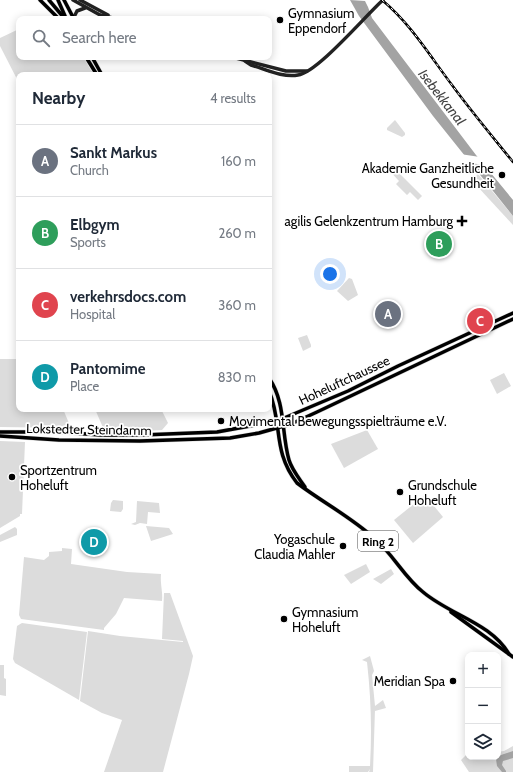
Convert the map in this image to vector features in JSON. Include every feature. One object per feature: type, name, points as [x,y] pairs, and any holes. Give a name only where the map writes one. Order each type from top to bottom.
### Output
[{"type":"main road","points":[[40,0],[56,16]]},
{"type":"main road","points":[[49,0],[63,16]]},
{"type":"main road","points":[[58,0],[65,16]]},
{"type":"main road","points":[[64,0],[72,16]]},
{"type":"main road","points":[[72,0],[85,8],[105,16]]},
{"type":"main road","points":[[80,0],[111,16]]},
{"type":"main road","points":[[245,61],[250,65],[292,76],[307,72],[318,65],[383,0]]},
{"type":"main road","points":[[75,16],[77,11],[85,8]]},
{"type":"main road","points":[[88,60],[95,72]]},
{"type":"main road","points":[[94,60],[100,72]]},
{"type":"main road","points":[[242,60],[290,71],[307,72]]},
{"type":"main road","name":"Hoheluftchaussee","points":[[175,434],[217,432],[283,418],[348,391],[398,366],[513,313]]},
{"type":"main road","name":"Hoheluftchaussee","points":[[177,439],[230,438],[259,433],[284,426],[369,389],[405,370],[513,319]]},
{"type":"main road","name":"Ring 2","points":[[272,384],[276,392],[283,418],[290,462],[305,488]]},
{"type":"main road","name":"Ring 2","points":[[272,402],[277,420],[281,451],[286,465],[298,482],[374,538],[422,592],[448,609],[456,617],[513,657]]},
{"type":"main road","name":"Lokstedter Steindamm","points":[[0,432],[56,432],[122,436],[175,434]]},
{"type":"main road","name":"Lokstedter Steindamm","points":[[0,436],[60,440],[140,441],[177,439]]},
{"type":"shaded area","points":[[350,0],[365,1],[372,18],[476,155],[513,200],[513,216],[433,116],[359,16]]},
{"type":"shaded area","points":[[16,30],[16,60],[85,60],[92,72],[16,72],[16,77],[0,46],[0,38]]},
{"type":"shaded area","points":[[395,120],[405,133],[402,137],[387,130],[387,128]]},
{"type":"shaded area","points":[[389,163],[422,196],[418,200],[410,192],[407,195],[396,184],[399,181],[386,167]]},
{"type":"shaded area","points":[[477,174],[513,216],[513,225],[477,186],[475,180]]},
{"type":"shaded area","points":[[349,278],[352,279],[358,295],[348,301],[337,291]]},
{"type":"shaded area","points":[[307,335],[311,347],[303,351],[298,338]]},
{"type":"shaded area","points":[[0,359],[16,359],[16,412],[64,412],[71,428],[0,427]]},
{"type":"shaded area","points":[[504,373],[511,386],[497,394],[490,380]]},
{"type":"shaded area","points":[[96,412],[162,412],[168,423],[162,430],[104,430]]},
{"type":"shaded area","points":[[367,430],[378,449],[344,468],[331,444]]},
{"type":"shaded area","name":"Sportzentrum Hoheluft","points":[[0,441],[25,442],[22,514],[0,528]]},
{"type":"shaded area","points":[[425,495],[443,517],[413,543],[394,520]]},
{"type":"shaded area","points":[[113,500],[123,501],[123,509],[121,512],[110,511]]},
{"type":"shaded area","points":[[137,501],[159,503],[160,513],[148,512],[147,524],[131,524],[136,522]]},
{"type":"shaded area","points":[[146,526],[169,528],[173,534],[151,541]]},
{"type":"shaded area","points":[[15,527],[17,529],[17,535],[0,542],[0,535]]},
{"type":"shaded area","points":[[62,548],[72,549],[71,564],[127,572],[161,574],[162,601],[124,598],[116,614],[104,630],[21,619],[19,615],[24,557],[44,560],[49,556],[49,552],[62,551]]},
{"type":"shaded area","points":[[366,564],[370,572],[351,584],[344,575]]},
{"type":"shaded area","points":[[391,569],[394,574],[381,584],[373,579]]},
{"type":"shaded area","points":[[164,593],[170,593],[193,656],[163,772],[104,772],[122,720],[102,713],[80,701],[88,631],[120,636],[183,642],[162,639]]},
{"type":"shaded area","points":[[22,623],[87,632],[79,700],[15,663],[13,659],[17,626]]},
{"type":"shaded area","points":[[370,656],[374,671],[372,675],[375,706],[383,700],[386,708],[375,711],[375,709],[373,772],[369,772],[370,769],[368,772],[349,772],[349,766],[370,766],[371,727],[369,688],[367,662],[362,660]]},
{"type":"shaded area","points":[[0,665],[4,665],[6,696],[0,695]]},
{"type":"shaded area","points":[[513,746],[513,772],[469,772],[461,760],[465,756],[465,760],[501,760],[501,752]]},
{"type":"shaded area","points":[[513,751],[513,758],[503,761],[502,765],[506,772],[502,772],[497,766],[496,760],[501,760],[501,755]]},
{"type":"pier","points":[[460,154],[480,157],[487,166],[467,162]]},
{"type":"railway","points":[[382,0],[411,29],[467,104],[513,162]]},
{"type":"place","name":"Gymnasium Eppendorf","points":[[280,20]]},
{"type":"place","name":"Akademie Ganzheitliche Gesundheit","points":[[502,175]]},
{"type":"place","name":"agilis Gelenkzentrum Hamburg","points":[[462,221]]},
{"type":"place","name":"Elbgym","points":[[439,244]]},
{"type":"place","name":"Sankt Markus","points":[[388,314]]},
{"type":"place","name":"verkehrsdocs.com","points":[[480,321]]},
{"type":"place","name":"Movimental Bewegungsspielträume e.V.","points":[[221,421]]},
{"type":"place","name":"Sportzentrum Hoheluft","points":[[12,477]]},
{"type":"place","name":"Grundschule Hoheluft","points":[[400,492]]},
{"type":"place","name":"Pantomime","points":[[94,542]]},
{"type":"place","name":"Yogaschule Claudia Mahler","points":[[343,546]]},
{"type":"place","name":"Gymnasium Hoheluft","points":[[284,619]]},
{"type":"place","name":"Meridian Spa","points":[[453,681]]},
{"type":"water label","name":"Isebekkanal","points":[[442,97]]}]
